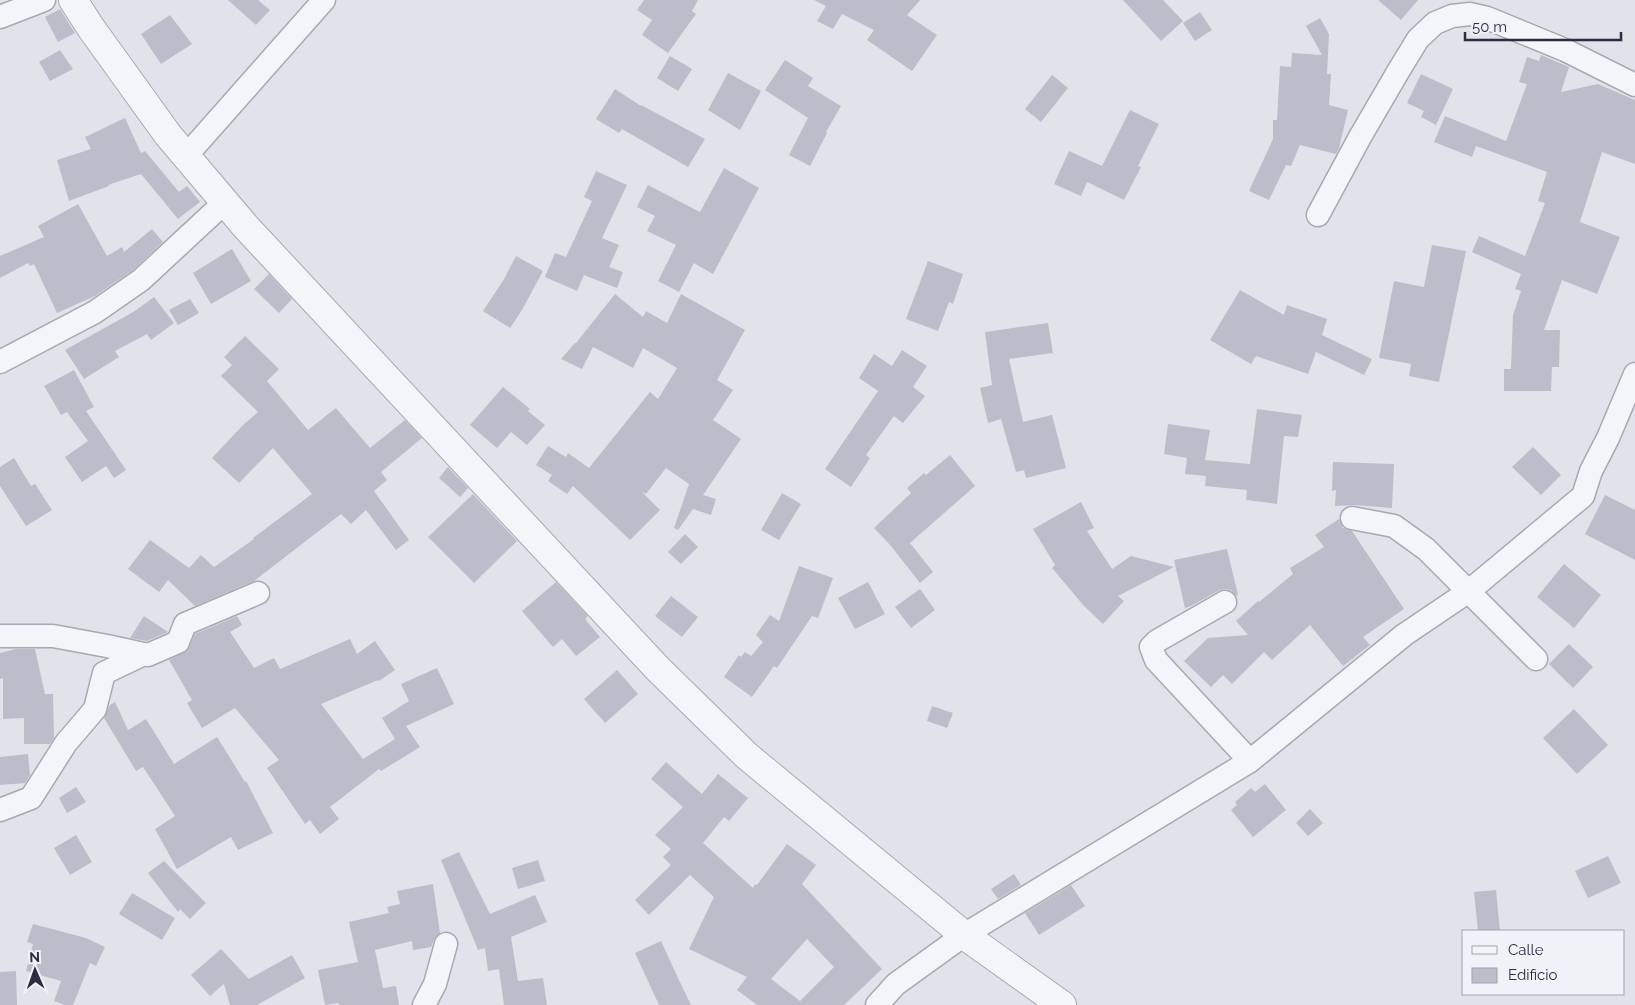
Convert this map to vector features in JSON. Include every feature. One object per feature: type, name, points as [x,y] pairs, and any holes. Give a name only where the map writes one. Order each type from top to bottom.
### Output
[{"type":"street","points":[[0,17],[44,0]]},
{"type":"street","points":[[73,0],[168,135],[246,227],[658,669],[747,756],[964,935],[1062,1005]]},
{"type":"street","points":[[186,156],[324,0]]},
{"type":"street","points":[[1318,214],[1360,137],[1418,39],[1435,23],[1452,16],[1470,14],[1487,18],[1564,50],[1635,85]]},
{"type":"street","points":[[0,362],[95,312],[133,286],[225,202]]},
{"type":"street","points":[[877,1005],[896,984],[964,935],[1250,760],[1404,635],[1469,591],[1582,496],[1635,374]]},
{"type":"street","points":[[1352,518],[1394,526],[1426,549],[1536,659]]},
{"type":"street","points":[[0,636],[52,636],[148,655],[178,642],[185,624],[258,593]]},
{"type":"street","points":[[1225,602],[1157,641],[1151,647],[1156,660],[1250,760]]},
{"type":"street","points":[[0,810],[31,798],[66,743],[95,709],[104,673],[144,654]]},
{"type":"street","points":[[424,1005],[434,984],[446,944]]},
{"type":"building","points":[[228,0],[258,0],[270,10],[256,25]]},
{"type":"building","points":[[644,0],[698,0],[692,11],[696,14],[668,53],[642,35],[652,20],[637,10]]},
{"type":"building","points":[[814,0],[920,0],[907,15],[937,35],[912,71],[867,40],[874,30],[842,14],[833,29],[817,21],[826,6]]},
{"type":"building","points":[[1123,0],[1163,0],[1183,21],[1161,41]]},
{"type":"building","points":[[1378,0],[1418,0],[1401,20]]},
{"type":"building","points":[[60,9],[75,33],[58,42],[45,17]]},
{"type":"building","points":[[1200,12],[1212,30],[1195,41],[1183,23]]},
{"type":"building","points":[[170,15],[192,44],[161,64],[141,34]]},
{"type":"building","points":[[1320,18],[1329,34],[1327,74],[1331,74],[1329,105],[1348,110],[1339,148],[1336,154],[1300,145],[1291,166],[1286,165],[1269,200],[1249,191],[1273,139],[1273,120],[1277,120],[1280,66],[1291,67],[1292,53],[1322,55],[1306,26]]},
{"type":"building","points":[[60,50],[73,69],[50,81],[39,62]]},
{"type":"building","points":[[1541,55],[1569,67],[1561,92],[1598,84],[1635,100],[1635,164],[1602,152],[1580,222],[1620,237],[1597,294],[1562,280],[1544,330],[1560,330],[1559,367],[1552,367],[1551,391],[1504,391],[1504,369],[1511,369],[1513,315],[1521,291],[1515,289],[1521,274],[1472,252],[1479,236],[1525,256],[1545,203],[1538,201],[1547,172],[1476,146],[1472,157],[1434,142],[1445,116],[1506,141],[1527,84],[1519,82],[1527,57],[1539,61]]},
{"type":"building","points":[[670,56],[692,69],[678,91],[657,78]]},
{"type":"building","points":[[785,60],[813,78],[808,86],[841,106],[810,166],[789,155],[808,118],[765,90]]},
{"type":"building","points":[[728,73],[761,91],[740,130],[708,110]]},
{"type":"building","points":[[1421,74],[1453,89],[1436,125],[1421,117],[1424,111],[1407,103]]},
{"type":"building","points":[[1052,75],[1068,88],[1041,122],[1025,109]]},
{"type":"building","points":[[615,89],[641,106],[705,139],[688,167],[622,129],[619,133],[596,119]]},
{"type":"building","points":[[1130,110],[1159,124],[1138,166],[1141,167],[1124,200],[1087,182],[1081,196],[1054,184],[1069,151],[1102,166]]},
{"type":"building","points":[[125,118],[141,153],[145,151],[179,192],[187,186],[200,202],[178,219],[141,174],[69,201],[57,160],[91,149],[85,137]]},
{"type":"building","points":[[724,168],[759,188],[713,274],[694,263],[679,292],[658,281],[676,245],[647,231],[655,216],[637,207],[648,185],[700,212]]},
{"type":"building","points":[[596,171],[627,185],[602,238],[619,245],[609,267],[623,272],[617,288],[584,275],[577,291],[545,277],[555,253],[566,257],[592,201],[584,197]]},
{"type":"building","points":[[78,204],[107,256],[122,247],[124,252],[152,229],[163,242],[133,270],[95,296],[57,313],[34,264],[30,266],[28,263],[0,278],[0,256],[44,237],[38,226]]},
{"type":"building","points":[[1432,245],[1466,251],[1439,382],[1409,376],[1411,364],[1379,358],[1394,281],[1424,287]]},
{"type":"building","points":[[232,249],[251,281],[211,304],[193,273]]},
{"type":"building","points":[[516,256],[543,271],[510,328],[483,311],[504,279]]},
{"type":"building","points":[[928,261],[963,274],[953,304],[949,302],[938,331],[906,319]]},
{"type":"building","points":[[269,274],[292,299],[279,313],[254,289]]},
{"type":"building","points":[[1240,290],[1284,315],[1287,305],[1327,319],[1322,335],[1372,359],[1364,375],[1316,352],[1308,374],[1256,356],[1251,364],[1210,340]]},
{"type":"building","points":[[615,294],[643,317],[646,311],[667,323],[681,294],[745,330],[717,380],[733,390],[713,420],[741,439],[703,495],[716,499],[711,515],[693,509],[678,530],[674,528],[689,484],[666,468],[646,494],[642,492],[660,510],[630,540],[573,486],[567,494],[548,481],[552,475],[536,465],[548,446],[566,457],[568,453],[589,468],[650,392],[658,399],[677,368],[643,348],[633,368],[593,347],[582,369],[561,359]]},
{"type":"building","points":[[154,297],[174,323],[151,340],[147,334],[115,351],[119,357],[84,379],[65,350],[135,311]]},
{"type":"building","points":[[190,299],[199,313],[178,325],[169,310]]},
{"type":"building","points":[[1048,323],[1053,353],[1009,359],[1023,422],[1052,415],[1066,468],[1026,478],[1024,470],[1016,472],[1001,419],[988,423],[980,388],[992,385],[985,332]]},
{"type":"building","points":[[245,336],[279,369],[267,381],[308,430],[336,408],[370,448],[405,420],[422,438],[381,472],[387,480],[374,491],[409,540],[396,550],[366,510],[351,524],[341,514],[254,581],[195,606],[168,580],[159,592],[128,569],[150,540],[189,568],[201,555],[214,567],[312,494],[273,448],[239,483],[212,458],[258,412],[221,376],[232,365],[224,357]]},
{"type":"building","points":[[902,350],[927,366],[913,387],[925,396],[903,423],[894,416],[866,455],[870,458],[851,487],[825,469],[878,391],[859,378],[874,354],[892,366]]},
{"type":"building","points":[[74,370],[94,407],[86,411],[126,470],[114,478],[106,466],[82,482],[65,457],[88,441],[67,412],[61,415],[44,386]]},
{"type":"building","points":[[503,387],[530,409],[528,411],[545,425],[527,445],[511,432],[497,448],[470,425]]},
{"type":"building","points":[[1257,409],[1302,415],[1298,437],[1284,436],[1277,504],[1246,500],[1247,490],[1205,486],[1206,476],[1185,474],[1187,458],[1164,454],[1168,424],[1210,430],[1205,460],[1250,464]]},
{"type":"building","points":[[1533,447],[1561,475],[1541,495],[1512,467]]},
{"type":"building","points":[[950,455],[975,486],[910,543],[933,572],[920,583],[874,528],[911,493],[907,488],[924,473],[926,475]]},
{"type":"building","points":[[14,458],[31,486],[35,484],[52,510],[26,526],[0,486],[0,467]]},
{"type":"building","points":[[1333,462],[1394,464],[1392,508],[1354,505],[1335,506],[1336,490],[1332,491]]},
{"type":"building","points":[[448,467],[468,488],[460,497],[439,478]]},
{"type":"building","points":[[782,493],[801,504],[779,540],[761,530]]},
{"type":"building","points":[[473,494],[517,541],[474,583],[428,537]]},
{"type":"building","points":[[1605,495],[1635,510],[1635,560],[1585,534]]},
{"type":"building","points":[[1081,502],[1094,528],[1087,531],[1112,569],[1131,556],[1174,567],[1118,596],[1124,601],[1103,624],[1084,606],[1052,568],[1055,565],[1033,529]]},
{"type":"building","points":[[1339,519],[1343,528],[1352,531],[1404,609],[1363,637],[1370,645],[1343,666],[1310,625],[1272,660],[1264,652],[1232,684],[1223,675],[1211,687],[1184,661],[1208,638],[1248,635],[1236,621],[1293,574],[1290,568],[1324,547],[1315,535]]},
{"type":"building","points":[[685,534],[698,547],[681,564],[668,552]]},
{"type":"building","points":[[1227,549],[1238,595],[1236,596],[1231,590],[1225,589],[1185,608],[1174,560]]},
{"type":"building","points":[[1564,564],[1601,595],[1574,628],[1537,597]]},
{"type":"building","points":[[799,566],[833,578],[818,618],[812,616],[777,668],[774,666],[752,697],[724,677],[739,655],[741,657],[745,652],[751,656],[763,642],[756,635],[770,615],[779,621]]},
{"type":"building","points":[[556,582],[588,616],[585,619],[600,637],[576,656],[562,639],[553,647],[522,611]]},
{"type":"building","points":[[868,582],[885,614],[855,629],[838,598]]},
{"type":"building","points":[[920,589],[935,610],[911,628],[895,607]]},
{"type":"building","points":[[671,596],[698,617],[682,637],[655,616]]},
{"type":"building","points":[[144,616],[168,632],[147,641],[130,638]]},
{"type":"building","points":[[237,616],[242,625],[230,632],[254,668],[274,658],[280,669],[350,639],[357,654],[375,641],[395,670],[379,681],[321,704],[363,759],[395,739],[382,718],[409,701],[401,684],[437,668],[454,704],[406,726],[420,747],[381,771],[379,769],[330,807],[339,819],[320,834],[310,820],[305,824],[267,768],[279,760],[235,708],[202,728],[187,703],[192,700],[169,660],[187,651],[195,634]]},
{"type":"building","points":[[1569,644],[1593,667],[1573,688],[1549,664]]},
{"type":"building","points":[[16,649],[35,649],[45,694],[53,694],[54,738],[50,744],[24,744],[24,718],[3,719],[3,678],[0,679],[0,653]]},
{"type":"building","points":[[617,670],[638,694],[605,723],[584,699]]},
{"type":"building","points":[[115,702],[128,730],[146,719],[174,764],[217,737],[246,781],[273,833],[238,850],[231,837],[177,869],[155,829],[175,816],[143,767],[136,771],[104,718],[110,705]]},
{"type":"building","points":[[932,706],[953,713],[947,728],[927,721]]},
{"type":"building","points":[[1574,709],[1608,745],[1577,774],[1543,738]]},
{"type":"building","points":[[28,754],[30,775],[25,783],[0,785],[0,757]]},
{"type":"building","points":[[666,762],[702,794],[718,774],[748,798],[729,821],[724,817],[703,843],[753,888],[787,844],[816,865],[802,884],[882,969],[844,1005],[757,1005],[737,990],[747,977],[689,949],[714,897],[690,875],[649,915],[635,900],[671,865],[663,857],[671,849],[655,835],[683,807],[651,779]],"holes":[[[807,939],[834,967],[800,1001],[771,979]]]},
{"type":"building","points":[[1265,784],[1286,810],[1253,837],[1231,810],[1237,805],[1235,802],[1251,788],[1255,792]]},
{"type":"building","points":[[76,787],[86,802],[67,813],[59,798]]},
{"type":"building","points":[[1310,809],[1323,823],[1308,836],[1296,823]]},
{"type":"building","points":[[76,835],[92,862],[70,875],[54,848]]},
{"type":"building","points":[[459,852],[490,914],[535,895],[547,922],[511,937],[518,981],[543,978],[547,1005],[504,1005],[499,969],[488,971],[485,948],[478,950],[441,860]]},
{"type":"building","points":[[1608,856],[1621,883],[1588,898],[1575,871]]},
{"type":"building","points":[[538,860],[545,881],[518,889],[512,868]]},
{"type":"building","points":[[164,861],[206,903],[190,919],[180,909],[178,912],[148,873]]},
{"type":"building","points":[[1014,874],[1021,885],[998,899],[991,889]]},
{"type":"building","points":[[433,884],[440,933],[431,947],[413,950],[412,941],[375,950],[383,988],[396,986],[399,1005],[339,1005],[339,1003],[325,1005],[318,970],[358,962],[349,922],[389,913],[387,907],[400,904],[397,891]]},
{"type":"building","points":[[1071,885],[1085,906],[1039,935],[1025,913]]},
{"type":"building","points":[[1496,890],[1500,930],[1478,930],[1474,892]]},
{"type":"building","points":[[132,893],[175,918],[162,940],[119,914]]},
{"type":"building","points":[[33,924],[86,938],[105,947],[96,966],[90,963],[73,1005],[65,1005],[54,1001],[61,981],[26,971],[33,944],[27,942]]},
{"type":"building","points":[[661,941],[691,1005],[659,1005],[635,953]]},
{"type":"building","points":[[221,949],[249,979],[292,955],[305,978],[257,1005],[230,1005],[224,984],[210,996],[191,975]]},
{"type":"building","points":[[16,971],[17,1005],[0,1005],[0,972]]}]
